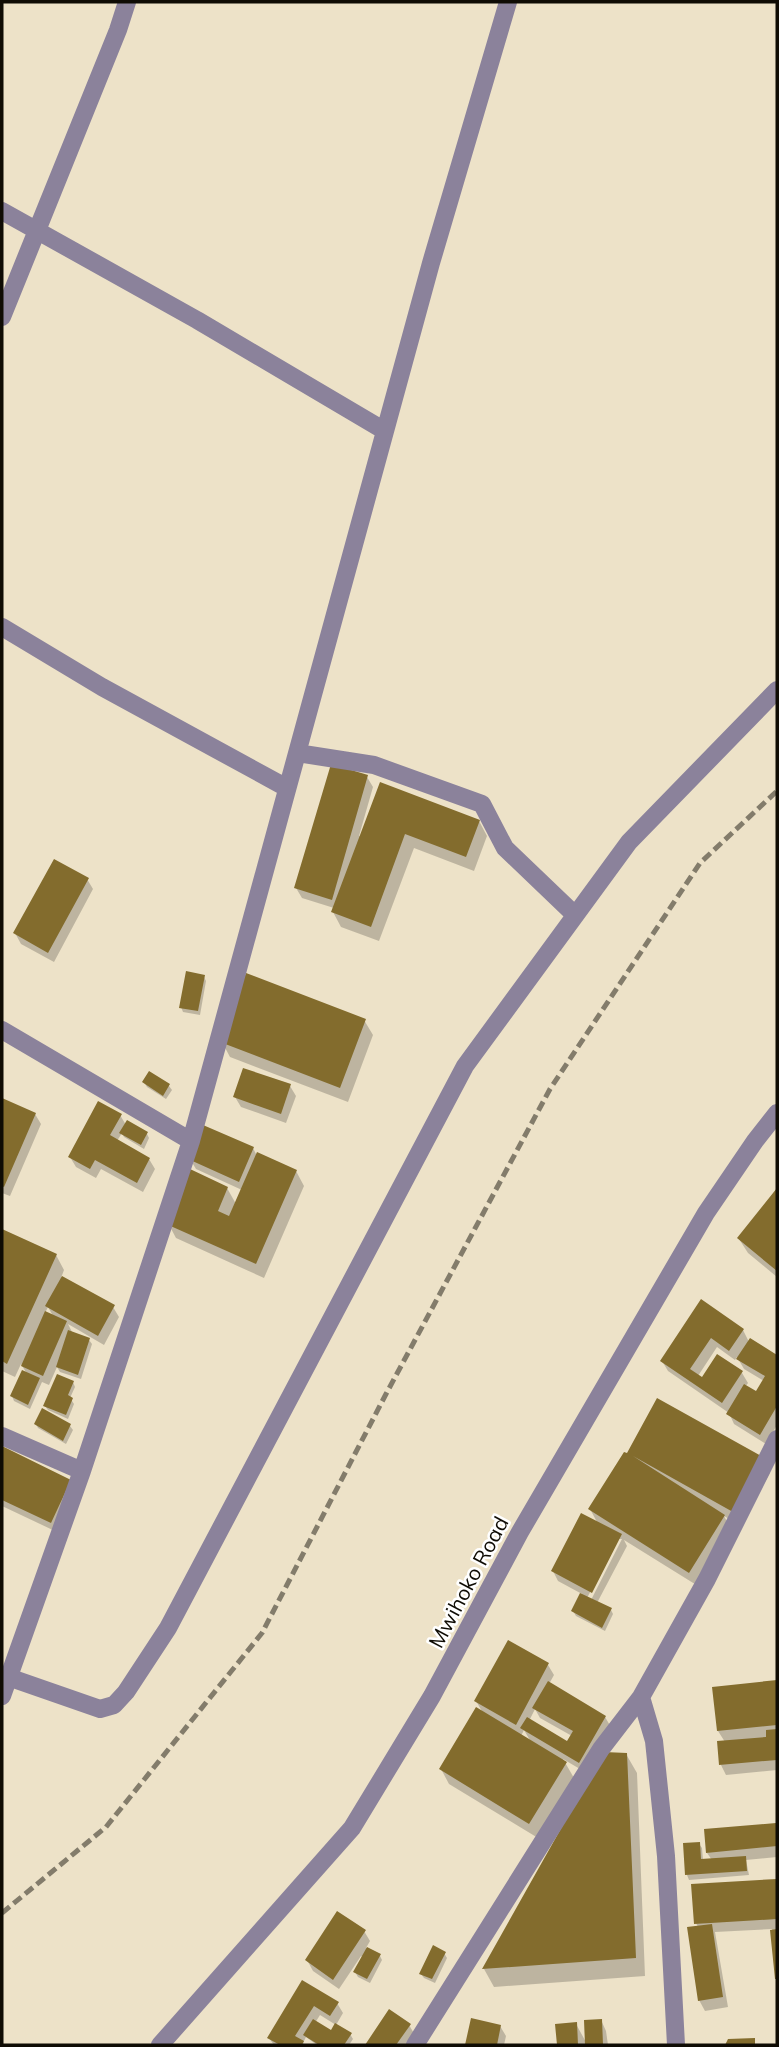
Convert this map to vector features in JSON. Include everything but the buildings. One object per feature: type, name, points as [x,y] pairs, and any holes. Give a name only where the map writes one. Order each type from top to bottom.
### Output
[{"type":"street","points":[[2,317],[127,2]]},
{"type":"street","points":[[2,1696],[82,1471],[191,1141],[430,263],[508,2]]},
{"type":"street","points":[[2,211],[197,320],[385,431]]},
{"type":"street","points":[[2,627],[102,687],[287,788]]},
{"type":"street","points":[[8,1677],[100,1709],[114,1706],[126,1692],[168,1628],[465,1066],[629,842],[777,690]]},
{"type":"street","points":[[297,754],[374,765],[482,804],[505,848],[575,915]]},
{"type":"street","points":[[2,1031],[191,1141]]},
{"type":"street","name":"Mwihoko Road","points":[[160,2045],[352,1828],[432,1696],[520,1532],[706,1213],[777,1113]]},
{"type":"street","points":[[2,1436],[82,1471]]},
{"type":"street","points":[[415,2045],[601,1749],[641,1697],[706,1579],[777,1438]]},
{"type":"street","points":[[641,1697],[654,1741],[666,1856],[676,2045]]},
{"type":"railway","points":[[2,1913],[106,1827],[262,1633],[386,1394],[550,1089],[700,863],[777,791]]}]
